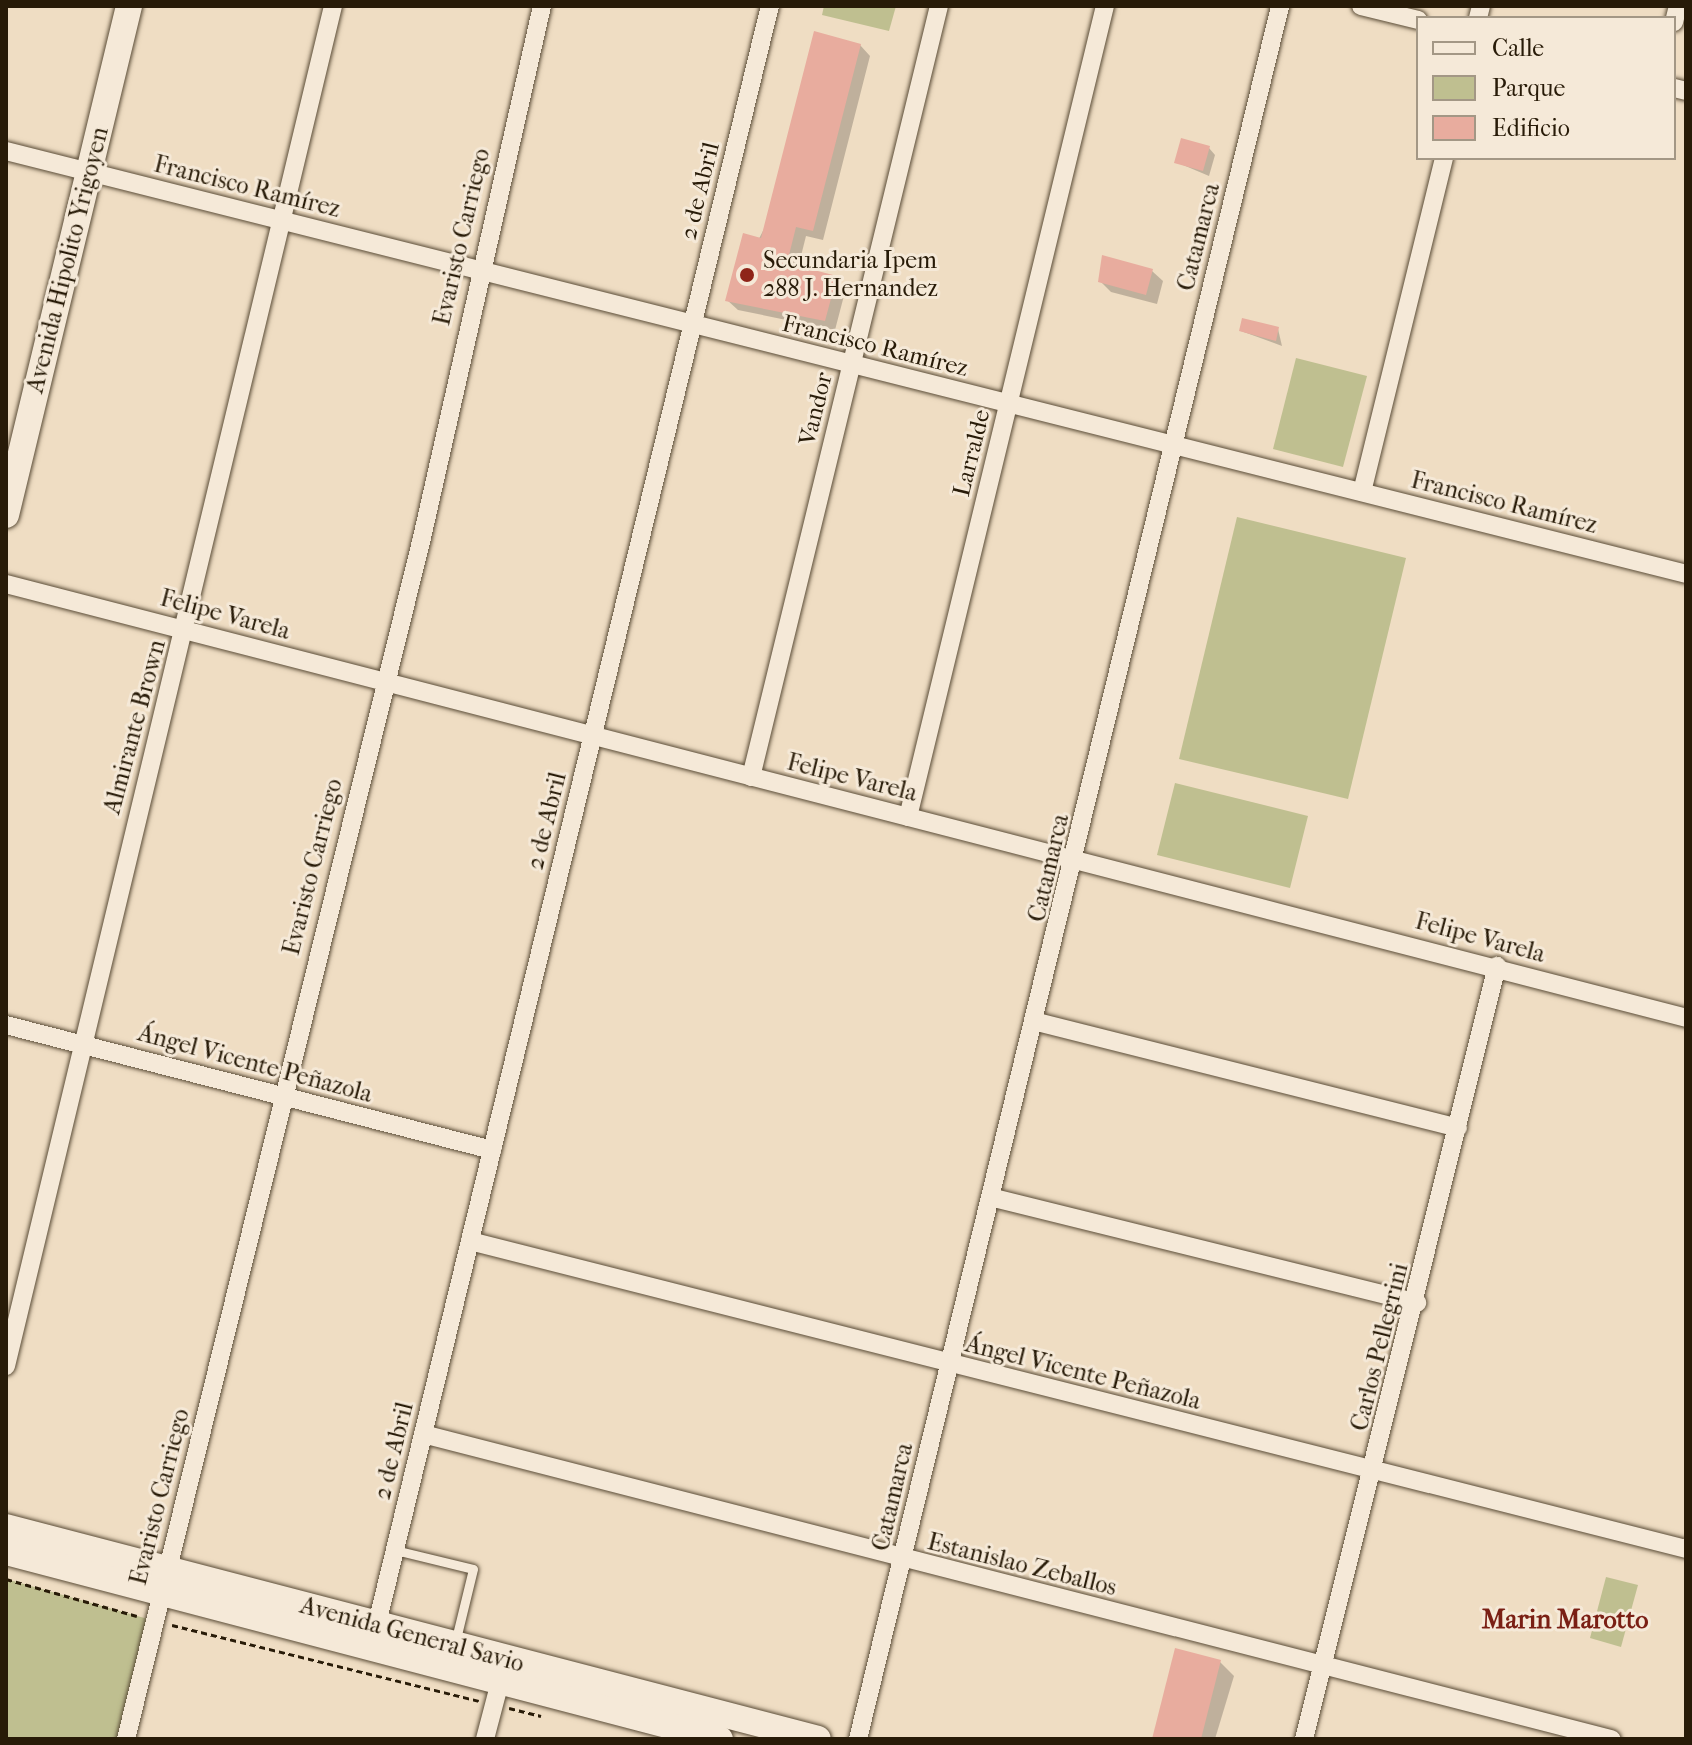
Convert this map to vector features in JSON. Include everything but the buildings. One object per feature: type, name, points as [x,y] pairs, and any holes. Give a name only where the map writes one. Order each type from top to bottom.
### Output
[{"type":"main road","name":"Avenida Hipolito Yrigoyen","points":[[6,515],[81,171],[113,6]]},
{"type":"main road","name":"Avenida Hipolito Yrigoyen","points":[[6,444],[129,6]]},
{"type":"main road","name":"Avenida General Savio","points":[[6,1527],[164,1582]]},
{"type":"main road","name":"Avenida General Savio","points":[[6,1552],[164,1582],[374,1636],[455,1646],[818,1739]]},
{"type":"main road","name":"Avenida General Savio","points":[[374,1636],[497,1693],[720,1739]]},
{"type":"street","name":"Almirante Brown","points":[[6,1366],[82,1044],[186,629],[333,6]]},
{"type":"street","name":"Evaristo Carriego","points":[[126,1739],[383,683],[542,6]]},
{"type":"street","name":"2 de Abril","points":[[374,1636],[770,6]]},
{"type":"street","name":"Vandor","points":[[751,777],[939,6]]},
{"type":"street","name":"Larralde","points":[[908,817],[1105,6]]},
{"type":"street","name":"Catamarca","points":[[858,1739],[949,1364],[1037,1022],[1280,6]]},
{"type":"street","points":[[1361,6],[1416,20]]},
{"type":"street","name":"Francisco Ramírez","points":[[6,151],[1686,574]]},
{"type":"street","points":[[1362,492],[1444,160]]},
{"type":"street","name":"Felipe Varela","points":[[6,584],[592,737],[1497,966],[1686,1018]]},
{"type":"street","name":"Carlos Pellegrini","points":[[1304,1739],[1417,1303],[1497,966]]},
{"type":"street","points":[[1037,1022],[1458,1128]]},
{"type":"street","name":"Ángel Vicente Peñazola","points":[[6,1025],[492,1150]]},
{"type":"street","points":[[994,1198],[1417,1303]]},
{"type":"street","name":"Ángel Vicente Peñazola","points":[[470,1241],[1686,1549]]},
{"type":"street","name":"Estanislao Zeballos","points":[[423,1434],[1611,1739]]},
{"type":"street","points":[[485,1739],[497,1693]]},
{"type":"lane","points":[[395,1550],[473,1569],[455,1646]]},
{"type":"path","points":[[6,1579],[155,1621],[497,1693]]},
{"type":"green space","points":[[824,6],[896,6],[889,31],[822,15]]},
{"type":"green space","points":[[1296,358],[1367,376],[1343,467],[1273,449]]},
{"type":"green space","points":[[1237,517],[1406,558],[1348,799],[1179,759]]},
{"type":"green space","points":[[1175,783],[1308,816],[1290,888],[1157,855]]},
{"type":"green space","points":[[1606,1577],[1638,1585],[1621,1647],[1590,1638]]},
{"type":"green space","points":[[6,1579],[155,1621],[126,1739],[6,1739]]},
{"type":"place","name":"Secundaria Ipem 288 J. Hernandez","points":[[747,275]]},
{"type":"district","name":"Marin Marotto","points":[[1565,1620]]}]
